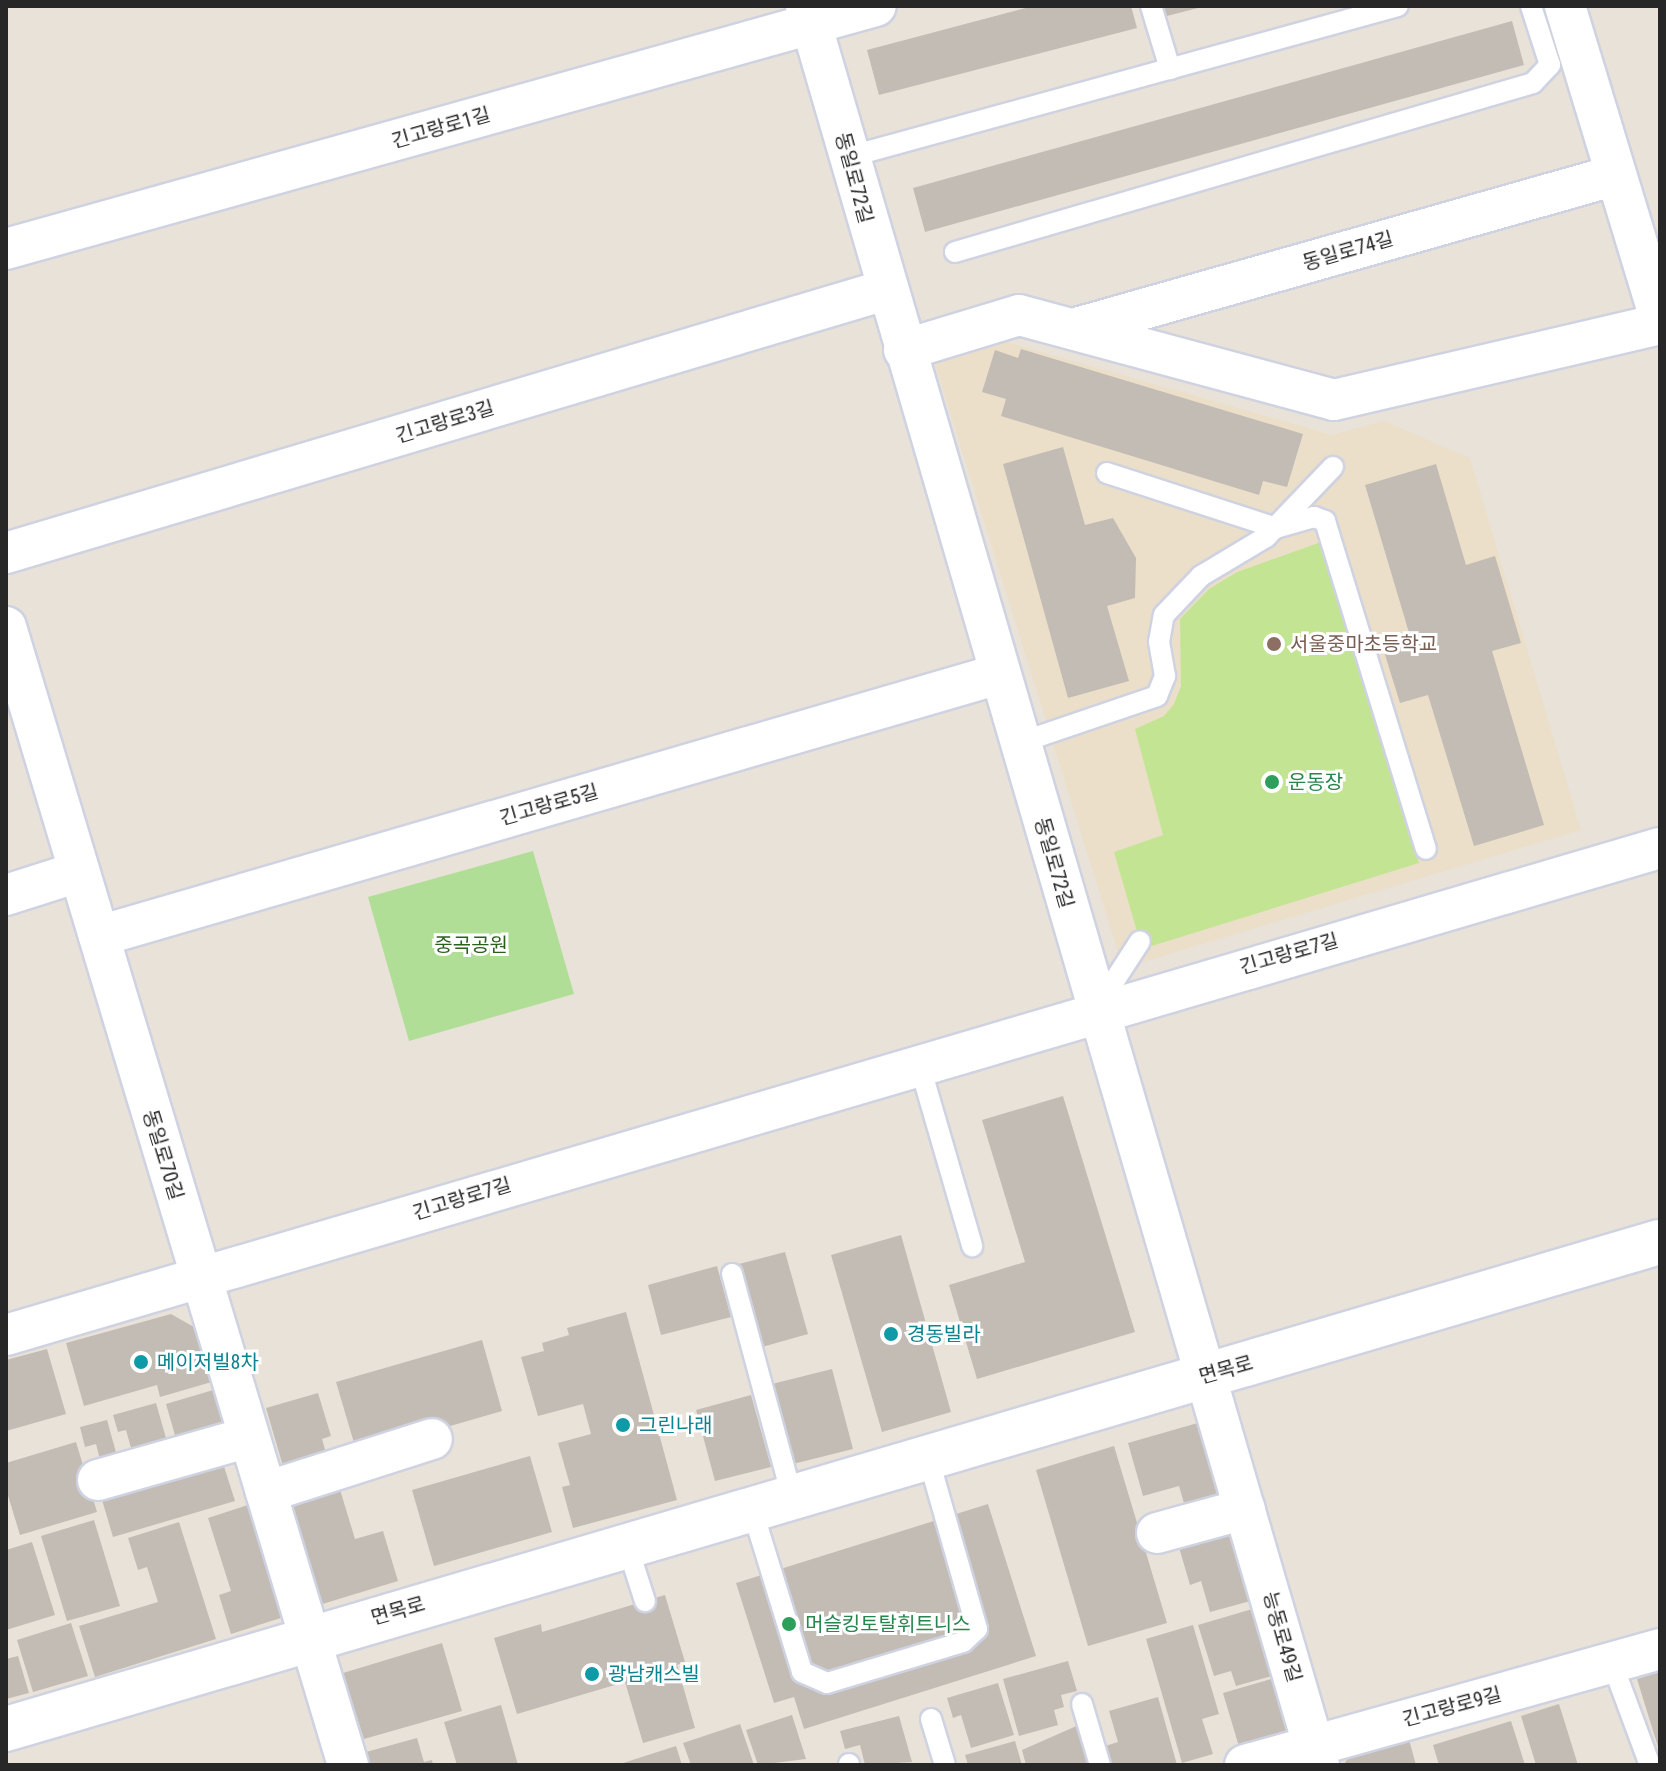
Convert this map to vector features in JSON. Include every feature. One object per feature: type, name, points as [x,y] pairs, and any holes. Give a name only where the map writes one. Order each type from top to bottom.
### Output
[{"type":"street","name":"긴고랑로1길","points":[[6,249],[808,15],[876,6]]},
{"type":"street","points":[[1565,6],[1660,318]]},
{"type":"street","name":"동일로72길","points":[[808,15],[885,290],[1096,1010],[1207,1376]]},
{"type":"street","name":"동일로74길","points":[[1080,327],[1616,175]]},
{"type":"street","name":"긴고랑로3길","points":[[6,553],[885,290]]},
{"type":"street","points":[[904,350],[1019,315],[1080,327],[1334,400],[1660,324]]},
{"type":"street","name":"동일로70길","points":[[6,627],[348,1765]]},
{"type":"street","name":"긴고랑로5길","points":[[99,936],[999,674]]},
{"type":"street","name":"긴고랑로7길","points":[[6,1335],[1096,1010],[1660,848]]},
{"type":"street","points":[[6,895],[78,872]]},
{"type":"street","name":"면목로","points":[[6,1729],[1660,1242]]},
{"type":"street","name":"능동로49길","points":[[1207,1376],[1316,1755]]},
{"type":"street","points":[[98,1480],[249,1437]]},
{"type":"street","points":[[266,1492],[432,1439]]},
{"type":"street","points":[[1157,1533],[1245,1509]]},
{"type":"street","name":"긴고랑로9길","points":[[1245,1765],[1316,1755],[1660,1649]]},
{"type":"lane","points":[[1151,6],[1170,69]]},
{"type":"lane","points":[[848,157],[1398,6]]},
{"type":"lane","points":[[955,252],[1533,83],[1550,65],[1531,6]]},
{"type":"lane","points":[[1019,743],[1157,696],[1165,676],[1159,642],[1164,615],[1201,576],[1276,528],[1333,467]]},
{"type":"lane","points":[[1107,473],[1276,528],[1314,517],[1325,521],[1426,849]]},
{"type":"lane","points":[[1096,1010],[1140,941]]},
{"type":"lane","points":[[919,1063],[972,1246]]},
{"type":"lane","points":[[732,1274],[802,1672],[818,1683],[963,1642],[977,1629],[928,1457]]},
{"type":"lane","points":[[627,1545],[645,1601]]},
{"type":"lane","points":[[1612,1663],[1650,1765]]},
{"type":"lane","points":[[1082,1704],[1100,1765]]},
{"type":"lane","points":[[931,1719],[945,1765]]},
{"type":"shaded area","name":"서울중마초등학교","points":[[996,339],[1332,435],[1384,421],[1470,458],[1581,830],[1123,968],[935,364]]},
{"type":"green space","name":"운동장","points":[[1324,541],[1419,863],[1142,949],[1114,852],[1163,835],[1135,729],[1164,716],[1174,704],[1181,686],[1180,619],[1209,589],[1237,572]]},
{"type":"green space","name":"중곡공원","points":[[533,851],[574,994],[409,1041],[368,897]]},
{"type":"building","points":[[1033,6],[1131,6],[1137,28],[879,95],[867,50]]},
{"type":"building","points":[[1160,6],[1201,6],[1202,7],[1163,17]]},
{"type":"building","points":[[1512,21],[1524,65],[925,232],[913,188]]},
{"type":"building","points":[[1021,349],[1303,434],[1287,487],[1263,481],[1259,495],[1001,416],[1006,399],[982,392],[995,350],[1018,358]]},
{"type":"building","points":[[1063,447],[1085,525],[1113,518],[1136,558],[1135,598],[1107,606],[1129,681],[1068,698],[1003,464]]},
{"type":"building","points":[[1436,464],[1466,565],[1495,556],[1521,643],[1492,651],[1544,825],[1474,846],[1428,695],[1400,703],[1382,645],[1410,636],[1365,485]]},
{"type":"building","points":[[1063,1096],[1135,1332],[977,1379],[949,1285],[1025,1262],[982,1120]]},
{"type":"building","name":"경동빌라","points":[[901,1235],[951,1412],[882,1432],[831,1255]]},
{"type":"building","points":[[785,1252],[808,1334],[762,1347],[739,1264]]},
{"type":"building","points":[[717,1266],[731,1317],[661,1335],[648,1285]]},
{"type":"building","name":"그린나래","points":[[626,1312],[677,1500],[573,1528],[562,1487],[570,1485],[558,1443],[591,1434],[583,1404],[538,1416],[521,1357],[544,1351],[542,1343],[569,1335],[567,1328]]},
{"type":"building","name":"메이저빌8차","points":[[171,1314],[201,1331],[215,1381],[160,1397],[157,1385],[84,1406],[66,1343]]},
{"type":"building","points":[[482,1340],[502,1411],[357,1453],[336,1382]]},
{"type":"building","points":[[47,1349],[66,1414],[6,1431],[6,1360]]},
{"type":"building","points":[[832,1369],[853,1449],[793,1464],[772,1384]]},
{"type":"building","points":[[220,1388],[233,1433],[179,1449],[166,1404]]},
{"type":"building","points":[[318,1393],[331,1436],[322,1439],[328,1460],[285,1473],[266,1408]]},
{"type":"building","points":[[751,1395],[771,1467],[715,1481],[696,1410]]},
{"type":"building","points":[[156,1403],[170,1452],[135,1462],[126,1430],[118,1432],[113,1415]]},
{"type":"building","points":[[107,1420],[119,1463],[102,1467],[96,1444],[85,1447],[80,1427]]},
{"type":"building","points":[[1208,1420],[1231,1501],[1187,1514],[1179,1486],[1143,1496],[1128,1443]]},
{"type":"building","points":[[76,1442],[97,1512],[20,1535],[6,1489],[6,1463]]},
{"type":"building","points":[[1114,1446],[1167,1623],[1088,1646],[1036,1470]]},
{"type":"building","points":[[530,1456],[552,1532],[434,1566],[412,1490]]},
{"type":"building","points":[[221,1457],[235,1501],[113,1537],[100,1493]]},
{"type":"building","points":[[338,1483],[355,1539],[383,1531],[398,1581],[319,1605],[287,1498]]},
{"type":"building","points":[[251,1504],[287,1616],[231,1634],[219,1595],[231,1591],[208,1518]]},
{"type":"building","points":[[988,1504],[1036,1656],[804,1729],[794,1697],[774,1703],[736,1583]]},
{"type":"building","points":[[94,1520],[120,1606],[67,1621],[41,1536]]},
{"type":"building","points":[[1236,1521],[1258,1599],[1210,1612],[1201,1581],[1190,1585],[1176,1537]]},
{"type":"building","points":[[179,1522],[216,1639],[95,1677],[79,1626],[158,1602],[147,1567],[138,1570],[128,1538]]},
{"type":"building","points":[[32,1542],[55,1615],[6,1630],[6,1550]]},
{"type":"building","name":"광남캐스빌","points":[[665,1595],[685,1662],[677,1665],[695,1728],[643,1743],[625,1682],[517,1714],[494,1638],[541,1624],[542,1632]]},
{"type":"building","points":[[1259,1607],[1279,1674],[1236,1686],[1231,1671],[1214,1676],[1198,1625]]},
{"type":"building","points":[[71,1623],[88,1676],[33,1692],[17,1640]]},
{"type":"building","points":[[1193,1625],[1219,1714],[1202,1719],[1213,1754],[1182,1763],[1146,1639]]},
{"type":"building","points":[[442,1643],[462,1711],[364,1739],[343,1673]]},
{"type":"building","points":[[18,1656],[29,1693],[6,1699],[6,1659]]},
{"type":"building","points":[[1068,1661],[1077,1691],[1061,1695],[1064,1707],[1054,1710],[1058,1725],[1019,1736],[1003,1679]]},
{"type":"building","points":[[1660,1672],[1660,1750],[1659,1750],[1637,1679]]},
{"type":"building","points":[[1281,1676],[1295,1722],[1280,1737],[1240,1750],[1223,1693]]},
{"type":"building","points":[[998,1683],[1014,1735],[971,1748],[961,1715],[953,1718],[947,1698]]},
{"type":"building","points":[[1158,1697],[1177,1765],[1107,1765],[1102,1747],[1118,1742],[1109,1711]]},
{"type":"building","points":[[1559,1704],[1578,1765],[1536,1765],[1521,1716]]},
{"type":"building","points":[[501,1705],[518,1765],[457,1765],[444,1722]]},
{"type":"building","points":[[792,1715],[806,1759],[758,1765],[746,1730]]},
{"type":"building","points":[[899,1716],[912,1762],[865,1765],[860,1745],[845,1749],[840,1731]]},
{"type":"building","points":[[1511,1721],[1525,1765],[1439,1765],[1433,1745]]},
{"type":"building","points":[[740,1724],[754,1765],[691,1765],[683,1743]]},
{"type":"building","points":[[1081,1724],[1094,1765],[1026,1765],[1022,1750]]},
{"type":"building","points":[[1408,1736],[1416,1765],[1343,1765],[1353,1752]]},
{"type":"building","points":[[417,1738],[424,1762],[432,1760],[433,1765],[370,1765],[366,1752]]},
{"type":"building","points":[[1015,1741],[1022,1765],[968,1765],[965,1755]]},
{"type":"building","points":[[676,1746],[682,1765],[620,1765],[620,1764]]},
{"type":"place","name":"서울중마초등학교","points":[[1274,644]]},
{"type":"place","name":"운동장","points":[[1272,782]]},
{"type":"place","name":"경동빌라","points":[[891,1334]]},
{"type":"place","name":"메이저빌8차","points":[[141,1362]]},
{"type":"place","name":"그린나래","points":[[623,1425]]},
{"type":"place","name":"머슬킹토탈휘트니스","points":[[789,1624]]},
{"type":"place","name":"광남캐스빌","points":[[592,1674]]}]
